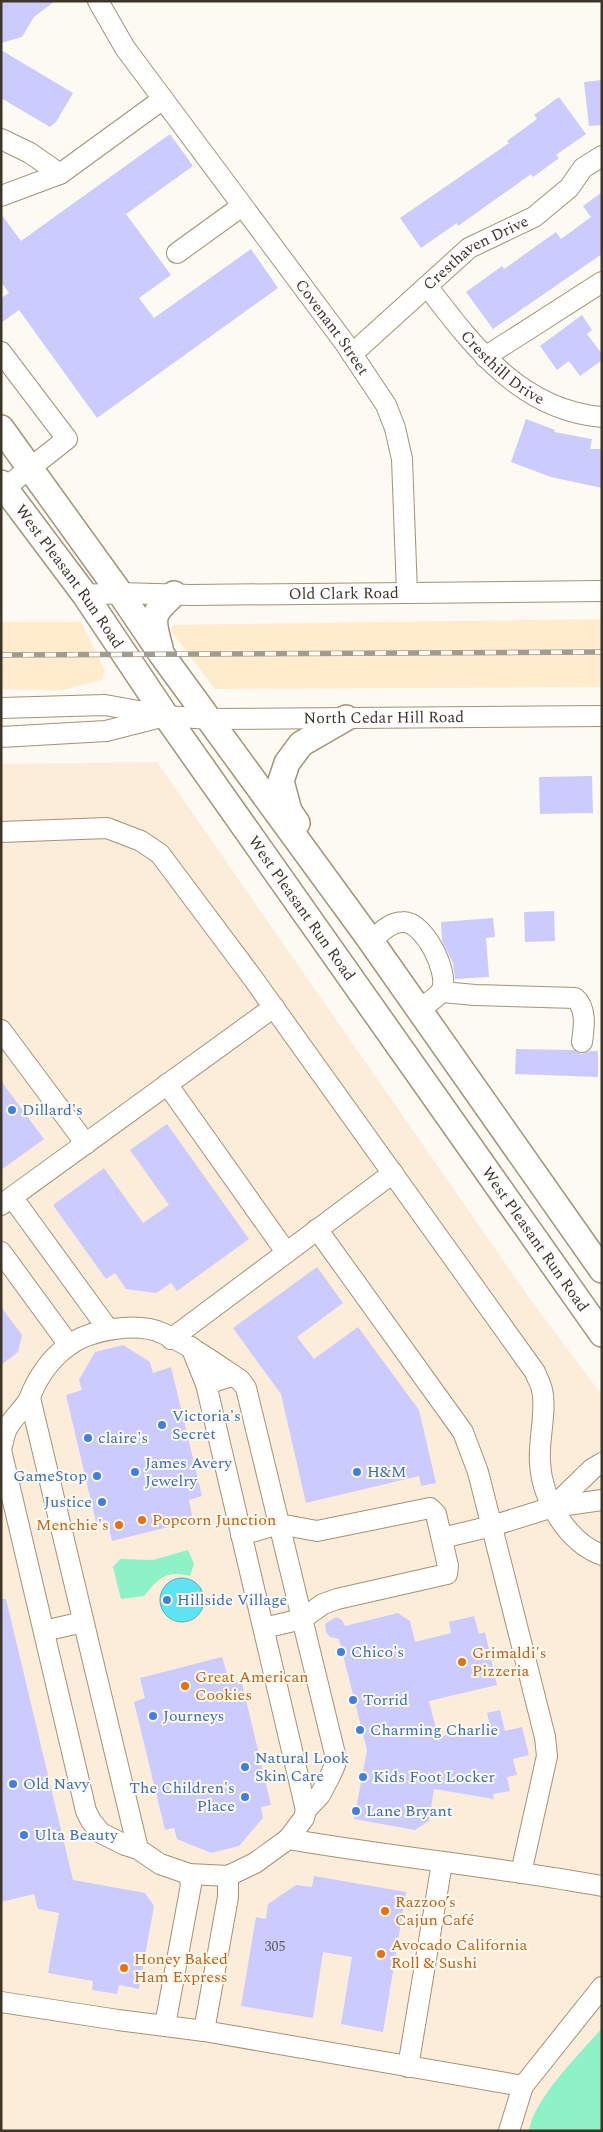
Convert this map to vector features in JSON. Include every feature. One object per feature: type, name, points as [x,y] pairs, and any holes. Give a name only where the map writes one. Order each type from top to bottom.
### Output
[{"type":"main road","name":"West Pleasant Run Road","points":[[1,428],[120,593],[162,655],[419,1009],[602,1270]]},
{"type":"main road","name":"West Pleasant Run Road","points":[[3,487],[84,595],[166,716],[602,1334]]},
{"type":"main road","points":[[162,655],[153,624],[157,610],[174,594]]},
{"type":"main road","points":[[346,718],[302,744],[287,763],[281,781],[290,811],[369,939]]},
{"type":"street","name":"Covenant Street","points":[[98,1],[125,48],[352,354],[386,405],[395,428],[402,459],[407,593]]},
{"type":"street","points":[[1,196],[60,174],[163,99]]},
{"type":"street","points":[[1,139],[30,153],[60,174]]},
{"type":"street","name":"Cresthaven Drive","points":[[352,354],[469,248],[534,217],[569,188],[583,168],[602,156]]},
{"type":"street","points":[[177,253],[242,206]]},
{"type":"street","points":[[485,357],[602,282]]},
{"type":"street","name":"Cresthill Drive","points":[[427,286],[471,343],[507,378],[543,400],[581,415],[602,417]]},
{"type":"street","points":[[1,352],[67,438],[3,487]]},
{"type":"street","name":"Old Clark Road","points":[[84,595],[120,593],[602,591]]},
{"type":"street","name":"North Cedar Hill Road","points":[[1,708],[105,705],[166,716],[210,719],[602,716]]},
{"type":"street","name":"North Cedar Hill Road","points":[[1,736],[106,731],[166,716]]},
{"type":"street","points":[[1,832],[107,828],[141,841],[160,854],[274,1007],[535,1372],[543,1391],[541,1478],[553,1507],[565,1528],[593,1552],[602,1555]]},
{"type":"street","points":[[369,939],[385,928],[403,922],[414,924],[422,930],[445,979],[442,992],[419,1009]]},
{"type":"street","points":[[442,992],[475,995],[576,998],[580,1003],[585,1026],[582,1042]]},
{"type":"street","points":[[108,1329],[6,1201],[274,1007]]},
{"type":"street","points":[[1,1030],[86,1144]]},
{"type":"street","points":[[168,1084],[286,1252]]},
{"type":"street","points":[[171,1339],[393,1173]]},
{"type":"street","points":[[317,1229],[463,1432],[478,1472],[546,1737],[547,1756],[521,1873]]},
{"type":"street","points":[[1,1252],[68,1345]]},
{"type":"street","points":[[192,1348],[206,1384],[306,1810],[304,1818],[288,1840],[255,1863],[228,1876],[189,1874],[160,1864],[138,1849],[101,1833],[86,1811],[1,1450],[6,1430],[30,1398],[37,1380],[68,1345],[108,1329],[126,1327],[151,1330],[192,1348],[240,1380],[246,1388],[335,1754],[335,1765],[320,1795],[306,1810]]},
{"type":"street","points":[[206,1384],[232,1376],[240,1380]]},
{"type":"street","points":[[30,1398],[138,1849]]},
{"type":"street","points":[[553,1507],[602,1462]]},
{"type":"street","points":[[442,1538],[492,1526],[553,1507],[602,1500]]},
{"type":"street","points":[[242,1535],[279,1524],[317,1531],[430,1508],[436,1514],[442,1538],[448,1566],[447,1574],[337,1599],[323,1604],[302,1619],[264,1628]]},
{"type":"street","points":[[44,1631],[83,1622]]},
{"type":"street","points":[[288,1840],[442,1863],[532,1873],[602,1886]]},
{"type":"street","points":[[408,2067],[442,1863]]},
{"type":"street","points":[[165,2026],[191,1885],[189,1874]]},
{"type":"street","points":[[204,2031],[228,1897],[228,1876]]},
{"type":"street","points":[[509,2131],[523,2086],[602,1987]]},
{"type":"street","points":[[1,2002],[204,2031],[523,2086]]},
{"type":"shaded area","points":[[602,619],[602,687],[215,689],[171,631],[173,625]]},
{"type":"shaded area","points":[[1,622],[81,622],[105,671],[102,680],[63,690],[1,689]]},
{"type":"shaded area","name":"Hillside Village","points":[[157,762],[530,1299],[602,1395],[602,2028],[547,2093],[530,2125],[529,2131],[1,2131],[1,764]]},
{"type":"green space","points":[[188,1550],[194,1564],[190,1576],[181,1574],[168,1575],[154,1584],[144,1596],[121,1599],[113,1567],[120,1559],[153,1560]]},
{"type":"green space","points":[[602,2028],[602,2131],[529,2131],[532,2119],[548,2091]]},
{"type":"water","points":[[182,1578],[194,1582],[200,1588],[204,1600],[200,1612],[194,1618],[182,1622],[170,1618],[164,1612],[160,1600],[164,1588],[170,1582]]},
{"type":"building","points":[[1,1],[55,1],[34,17],[22,37],[1,43]]},
{"type":"building","points":[[1,50],[73,93],[56,122],[50,127],[1,98]]},
{"type":"building","points":[[602,80],[602,125],[589,126],[584,82]]},
{"type":"building","points":[[559,97],[586,134],[556,155],[559,158],[533,177],[531,174],[458,226],[457,223],[421,248],[400,218],[509,143],[507,141],[537,119],[534,115]]},
{"type":"building","points":[[170,134],[193,166],[126,214],[171,275],[139,298],[154,318],[251,249],[278,288],[97,418],[19,310],[1,323],[1,298],[9,293],[1,282],[1,214],[21,241]]},
{"type":"building","points":[[602,192],[602,254],[493,329],[466,292],[502,266],[504,269],[556,232],[561,239],[591,217],[583,206]]},
{"type":"building","points":[[582,315],[592,330],[587,334],[602,354],[602,360],[580,376],[569,361],[557,370],[540,346]]},
{"type":"building","points":[[526,419],[555,430],[554,432],[592,439],[590,449],[602,449],[602,488],[551,477],[511,462]]},
{"type":"building","points":[[592,776],[593,813],[540,814],[539,777]]},
{"type":"building","points":[[554,911],[555,941],[525,942],[524,912]]},
{"type":"building","points":[[493,918],[495,937],[486,938],[489,977],[455,979],[453,963],[442,941],[441,922]]},
{"type":"building","points":[[516,1049],[574,1050],[581,1054],[598,1051],[598,1077],[515,1074]]},
{"type":"building","name":"Dillard's","points":[[1,1081],[44,1139],[1,1170]]},
{"type":"building","points":[[167,1124],[249,1239],[177,1291],[171,1283],[156,1293],[126,1289],[115,1273],[106,1279],[53,1205],[104,1168],[143,1223],[169,1205],[130,1150]]},
{"type":"building","points":[[317,1267],[343,1303],[297,1337],[314,1359],[358,1327],[419,1410],[436,1483],[421,1486],[419,1476],[306,1503],[281,1394],[233,1328]]},
{"type":"building","points":[[1,1307],[22,1335],[18,1352],[1,1365]]},
{"type":"building","points":[[123,1345],[150,1362],[153,1373],[171,1367],[202,1496],[189,1500],[193,1521],[112,1541],[107,1520],[96,1522],[66,1395],[82,1390],[79,1380],[95,1352]]},
{"type":"building","points":[[1,1599],[6,1599],[73,1880],[145,1893],[154,1906],[139,1989],[119,1985],[117,1994],[92,1990],[93,1981],[48,1973],[59,1913],[38,1909],[34,1894],[1,1902]]},
{"type":"building","points":[[398,1613],[410,1621],[415,1642],[451,1633],[449,1622],[474,1616],[479,1634],[485,1632],[497,1685],[429,1701],[438,1737],[465,1731],[466,1735],[491,1730],[487,1713],[500,1710],[505,1731],[522,1727],[529,1755],[513,1759],[517,1775],[507,1777],[510,1791],[493,1794],[494,1799],[434,1789],[429,1821],[415,1830],[354,1819],[367,1750],[339,1639],[330,1637],[326,1632],[325,1624],[336,1617],[342,1620],[345,1626]]},
{"type":"building","points":[[222,1657],[230,1683],[241,1679],[271,1805],[261,1807],[263,1818],[239,1846],[211,1853],[177,1839],[174,1828],[165,1830],[134,1702],[145,1698],[140,1678]]},
{"type":"building","points":[[314,1876],[406,1892],[383,2032],[341,2024],[352,1957],[323,1952],[313,2018],[241,2006],[256,1917],[266,1919],[268,1904],[296,1885],[312,1887]]},
{"type":"railway","points":[[1,655],[602,652]]},
{"type":"place","name":"Dillard's","points":[[12,1110]]},
{"type":"place","name":"Victoria's Secret","points":[[162,1425]]},
{"type":"place","name":"claire's","points":[[88,1438]]},
{"type":"place","name":"James Avery Jewelry","points":[[135,1472]]},
{"type":"place","name":"H&M","points":[[357,1472]]},
{"type":"place","name":"GameStop","points":[[97,1476]]},
{"type":"place","name":"Justice","points":[[102,1502]]},
{"type":"place","name":"Popcorn Junction","points":[[142,1520]]},
{"type":"place","name":"Menchie's","points":[[119,1525]]},
{"type":"place","name":"Hillside Village","points":[[167,1600]]},
{"type":"place","name":"Chico's","points":[[341,1652]]},
{"type":"place","name":"Grimaldi's Pizzeria","points":[[462,1662]]},
{"type":"place","name":"Great American Cookies","points":[[185,1686]]},
{"type":"place","name":"Torrid","points":[[353,1700]]},
{"type":"place","name":"Journeys","points":[[153,1716]]},
{"type":"place","name":"Charming Charlie","points":[[360,1730]]},
{"type":"place","name":"Natural Look Skin Care","points":[[245,1767]]},
{"type":"place","name":"Kids Foot Locker","points":[[363,1777]]},
{"type":"place","name":"Old Navy","points":[[13,1784]]},
{"type":"place","name":"The Children's Place","points":[[245,1797]]},
{"type":"place","name":"Lane Bryant","points":[[356,1811]]},
{"type":"place","name":"Ulta Beauty","points":[[24,1835]]},
{"type":"place","name":"Razzoo’s Cajun Café","points":[[385,1911]]},
{"type":"place","name":"Avocado California Roll & Sushi","points":[[381,1954]]},
{"type":"place","name":"Honey Baked Ham Express","points":[[124,1968]]}]
